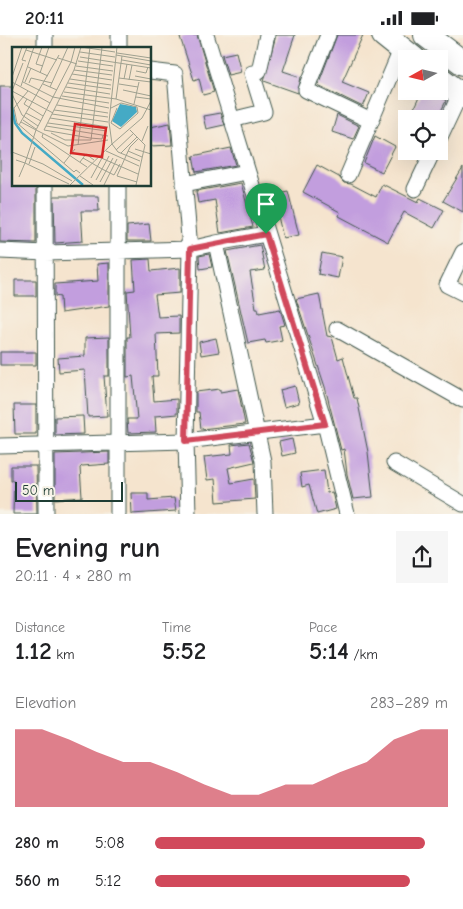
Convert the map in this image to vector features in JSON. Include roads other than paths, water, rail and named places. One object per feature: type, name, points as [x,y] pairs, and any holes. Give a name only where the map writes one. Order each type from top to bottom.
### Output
[{"type":"main road","points":[[426,35],[463,63]]},
{"type":"main road","points":[[448,85],[461,95]]},
{"type":"street","points":[[206,35],[325,424],[347,514]]},
{"type":"street","points":[[231,120],[264,112],[255,72],[267,35]]},
{"type":"street","points":[[328,35],[306,90],[371,121]]},
{"type":"street","points":[[348,175],[400,48]]},
{"type":"street","points":[[151,71],[175,74],[190,249],[186,441],[188,514]]},
{"type":"street","points":[[448,121],[461,95]]},
{"type":"street","points":[[416,189],[429,160]]},
{"type":"street","points":[[184,184],[247,171]]},
{"type":"street","points":[[45,186],[46,514]]},
{"type":"street","points":[[118,186],[116,250],[118,514]]},
{"type":"street","points":[[0,251],[46,253],[190,249],[266,234]]},
{"type":"street","points":[[216,243],[263,461],[265,514]]},
{"type":"street","points":[[463,252],[447,285],[463,293]]},
{"type":"street","points":[[337,329],[463,400]]},
{"type":"street","points":[[0,446],[186,441],[257,434],[325,424]]},
{"type":"street","points":[[394,463],[463,504]]}]
